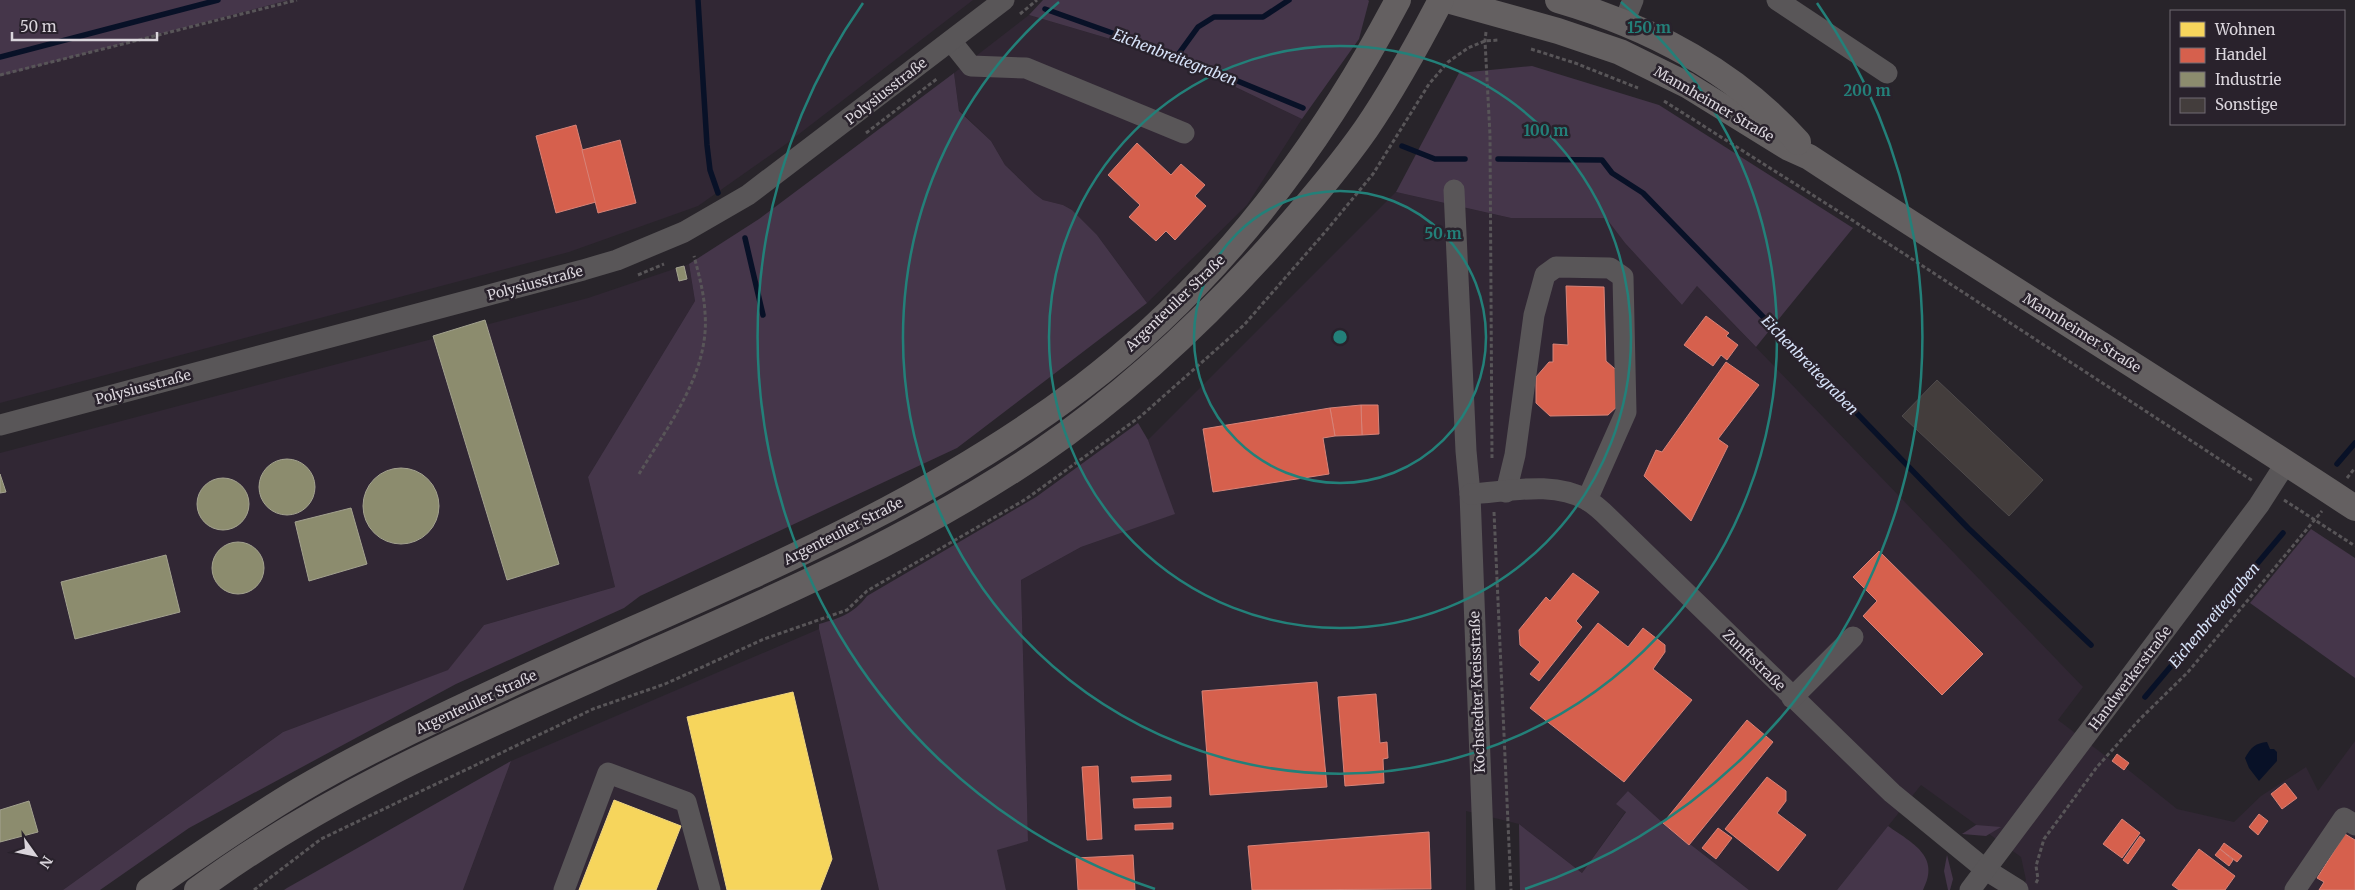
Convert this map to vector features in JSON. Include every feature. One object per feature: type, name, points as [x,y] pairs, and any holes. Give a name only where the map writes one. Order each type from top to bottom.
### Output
[{"type":"main road","name":"Argenteuiler Straße","points":[[149,890],[236,830],[304,788],[374,751],[513,683],[645,626],[872,519],[1008,439],[1081,387],[1141,338],[1197,284],[1239,239],[1280,186],[1333,110],[1398,0]]},
{"type":"main road","name":"Argenteuiler Straße","points":[[198,890],[281,834],[376,780],[850,561],[908,531],[1038,453],[1120,392],[1178,344],[1234,287],[1310,202],[1368,127],[1441,0]]},
{"type":"main road","name":"Mannheimer Straße","points":[[1447,0],[1558,31],[1620,52],[1687,85],[1789,148],[1810,157],[1996,280],[2355,508]]},
{"type":"main road","name":"Mannheimer Straße","points":[[1558,0],[1629,11],[1677,47],[1730,79],[1761,104],[1810,157]]},
{"type":"street","name":"Polysiusstraße","points":[[0,425],[583,270],[652,246],[684,232],[748,195],[1004,0]]},
{"type":"street","points":[[1776,0],[1887,73]]},
{"type":"street","points":[[951,40],[971,66],[1026,68],[1184,133]]},
{"type":"street","name":"Kochstedter Kreisstraße","points":[[1454,190],[1466,451],[1470,494],[1485,890]]},
{"type":"street","points":[[1499,492],[1515,455],[1534,315],[1544,275],[1556,267],[1610,268],[1624,277],[1626,412],[1587,500]]},
{"type":"street","name":"Handwerkerstraße","points":[[1970,890],[2269,491],[2286,463]]},
{"type":"street","name":"Zunftstraße","points":[[1470,494],[1542,489],[1565,491],[1587,500],[1611,520],[1792,698],[1892,793],[1986,870],[2018,890]]},
{"type":"street","points":[[1792,698],[1853,637]]},
{"type":"street","points":[[564,890],[608,773],[686,802],[710,890]]},
{"type":"street","points":[[2295,890],[2344,818],[2355,825]]},
{"type":"path","points":[[0,75],[297,0]]},
{"type":"path","points":[[1507,42],[1498,40],[1484,41],[1490,135],[1511,890]]},
{"type":"path","points":[[1524,47],[1576,63],[1639,89]]},
{"type":"path","points":[[1657,96],[2355,546]]},
{"type":"path","points":[[639,474],[679,406],[695,373],[704,346],[706,314],[694,256]]},
{"type":"path","points":[[2032,890],[2038,879],[2036,866],[2044,839],[2098,767],[2140,719],[2188,672],[2316,520]]},
{"type":"shaded area","points":[[0,0],[289,0],[0,76]]},
{"type":"shaded area","points":[[289,0],[973,0],[786,144],[698,206],[569,252],[0,403],[0,76]]},
{"type":"shaded area","points":[[1043,0],[1369,1],[1359,39],[1302,119],[1175,58],[1029,15]]},
{"type":"shaded area","points":[[1029,15],[1175,58],[1302,119],[1247,205],[1147,303],[1097,235],[1072,210],[1063,205],[1043,200],[1035,194],[1005,165],[991,141],[959,110],[954,73]]},
{"type":"shaded area","points":[[1532,66],[1659,105],[1853,228],[1756,347],[1697,286],[1682,305],[1625,243],[1606,218],[1511,218],[1396,192],[1459,73]]},
{"type":"shaded area","points":[[954,73],[959,111],[991,141],[1005,165],[1035,194],[1043,200],[1063,205],[1072,210],[1097,235],[1147,303],[957,448],[640,596],[624,608],[456,684],[189,828],[100,890],[63,890],[283,732],[448,670],[484,625],[615,587],[588,477],[695,301],[689,264],[759,219]]},
{"type":"shaded area","points":[[1396,192],[1511,218],[1606,218],[1625,243],[1682,305],[1697,286],[2083,687],[2058,720],[2124,770],[2126,768],[2177,809],[2234,822],[2261,796],[2306,767],[2318,791],[2355,741],[2355,890],[2021,890],[2026,880],[2021,857],[1921,785],[1837,890],[1749,890],[1663,823],[1628,791],[1626,811],[1582,873],[1519,824],[1466,811],[1466,890],[1006,890],[996,850],[1028,840],[1021,580],[1081,547],[1174,514],[1148,440]]},
{"type":"shaded area","points":[[689,264],[695,301],[588,477],[615,587],[484,625],[449,670],[283,732],[63,890],[0,890],[0,453],[588,298]]},
{"type":"shaded area","points":[[1138,423],[1148,440],[1175,514],[1081,547],[1021,580],[1028,841],[997,850],[1006,890],[879,890],[819,624],[846,614],[857,607],[867,596],[1036,497]]},
{"type":"shaded area","points":[[2311,529],[2355,558],[2355,678],[2250,603]]},
{"type":"shaded area","points":[[819,629],[879,890],[463,890],[511,761]]},
{"type":"shaded area","points":[[511,761],[463,890],[284,890],[287,888]]},
{"type":"shaded area","points":[[1628,791],[1663,823],[1749,890],[1520,890],[1519,824],[1582,873],[1626,812],[1616,804]]},
{"type":"shaded area","points":[[1976,825],[2001,827],[1986,836],[1962,834]]},
{"type":"shaded area","points":[[1888,826],[1906,838],[1926,859],[1928,878],[1923,890],[1837,890]]},
{"type":"shaded area","points":[[1947,855],[1953,879],[1950,890],[1948,890],[1944,871]]},
{"type":"water","points":[[2267,742],[2270,749],[2274,749],[2277,752],[2277,761],[2259,781],[2249,768],[2245,758],[2254,746]]},
{"type":"building: Wohnen","points":[[793,692],[832,859],[820,890],[727,890],[687,717]]},
{"type":"building: Wohnen","points":[[614,800],[681,826],[656,890],[579,890]]},
{"type":"building: Handel","points":[[576,125],[596,202],[556,213],[536,136]]},
{"type":"building: Handel","points":[[620,140],[636,203],[598,213],[582,150]]},
{"type":"building: Handel","points":[[1137,143],[1171,175],[1181,164],[1205,185],[1195,196],[1206,206],[1175,240],[1166,231],[1156,241],[1129,217],[1140,205],[1108,175]]},
{"type":"building: Handel","points":[[1566,286],[1604,287],[1606,361],[1623,376],[1622,402],[1608,415],[1550,416],[1536,403],[1536,377],[1549,362],[1553,362],[1553,344],[1568,345]]},
{"type":"building: Handel","points":[[1706,316],[1729,333],[1726,336],[1738,345],[1727,360],[1721,355],[1713,366],[1684,345]]},
{"type":"building: Handel","points":[[1726,362],[1759,385],[1718,439],[1728,446],[1691,521],[1644,476],[1656,450],[1662,452]]},
{"type":"building: Handel","points":[[1361,405],[1378,405],[1379,434],[1362,435]]},
{"type":"building: Handel","points":[[1361,405],[1362,435],[1335,436],[1330,408]]},
{"type":"building: Handel","points":[[1330,408],[1335,436],[1323,438],[1329,474],[1213,492],[1203,429]]},
{"type":"building: Handel","points":[[1879,551],[1983,654],[1942,695],[1863,616],[1877,601],[1853,577]]},
{"type":"building: Handel","points":[[1573,573],[1599,592],[1576,621],[1582,627],[1539,681],[1530,674],[1540,662],[1520,645],[1519,630],[1546,597],[1550,601]]},
{"type":"building: Handel","points":[[1598,623],[1628,647],[1643,628],[1665,645],[1665,652],[1653,669],[1692,700],[1624,782],[1530,708]]},
{"type":"building: Handel","points":[[1317,682],[1327,787],[1210,795],[1202,691]]},
{"type":"building: Handel","points":[[1376,694],[1380,743],[1387,742],[1388,758],[1383,759],[1384,783],[1345,786],[1338,697]]},
{"type":"building: Handel","points":[[1747,720],[1773,742],[1689,845],[1663,823]]},
{"type":"building: Handel","points":[[2117,754],[2129,763],[2124,770],[2112,761]]},
{"type":"building: Handel","points":[[1098,766],[1102,839],[1087,840],[1082,767]]},
{"type":"building: Handel","points":[[1171,775],[1171,780],[1132,782],[1131,777]]},
{"type":"building: Handel","points":[[1767,777],[1786,791],[1786,801],[1777,813],[1806,835],[1778,871],[1725,829]]},
{"type":"building: Handel","points":[[2285,783],[2297,798],[2282,809],[2271,794]]},
{"type":"building: Handel","points":[[1171,797],[1171,807],[1134,808],[1133,799]]},
{"type":"building: Handel","points":[[2259,814],[2268,821],[2258,835],[2249,827]]},
{"type":"building: Handel","points":[[2122,819],[2140,833],[2122,858],[2103,844]]},
{"type":"building: Handel","points":[[1173,823],[1173,829],[1135,830],[1135,825]]},
{"type":"building: Handel","points":[[1718,828],[1732,838],[1716,859],[1702,848]]},
{"type":"building: Handel","points":[[1429,832],[1431,889],[1252,890],[1248,846]]},
{"type":"building: Handel","points":[[2345,834],[2355,840],[2355,890],[2319,890],[2324,882],[2317,878]]},
{"type":"building: Handel","points":[[2140,836],[2145,840],[2128,864],[2123,860]]},
{"type":"building: Handel","points":[[2224,843],[2242,856],[2237,862],[2220,849]]},
{"type":"building: Handel","points":[[2199,849],[2235,876],[2225,890],[2179,890],[2172,885]]},
{"type":"building: Handel","points":[[2220,849],[2233,860],[2229,866],[2215,855]]},
{"type":"building: Handel","points":[[1133,855],[1135,890],[1078,890],[1076,858]]},
{"type":"building: Industrie","points":[[684,266],[687,279],[679,281],[676,268]]},
{"type":"building: Industrie","points":[[485,320],[559,564],[507,580],[433,336]]},
{"type":"building: Industrie","points":[[287,459],[302,464],[310,472],[315,487],[310,502],[302,510],[287,515],[272,510],[264,502],[259,487],[264,472],[272,464]]},
{"type":"building: Industrie","points":[[394,468],[408,468],[422,474],[433,485],[439,499],[436,521],[428,533],[408,544],[394,544],[380,538],[369,527],[363,513],[363,499],[369,485],[380,474]]},
{"type":"building: Industrie","points":[[0,474],[6,492],[0,493]]},
{"type":"building: Industrie","points":[[218,478],[228,478],[242,485],[249,499],[249,509],[242,523],[228,530],[218,530],[208,526],[201,519],[197,509],[197,499],[201,489],[208,482]]},
{"type":"building: Industrie","points":[[351,508],[367,564],[309,581],[295,522]]},
{"type":"building: Industrie","points":[[238,542],[248,544],[256,550],[262,558],[264,568],[262,578],[256,586],[248,592],[238,594],[228,592],[220,586],[214,578],[212,568],[214,558],[220,550],[228,544]]},
{"type":"building: Industrie","points":[[166,555],[180,612],[75,639],[61,582]]},
{"type":"building: Industrie","points":[[29,801],[38,832],[0,842],[0,810]]},
{"type":"building: Sonstige","points":[[1937,380],[2043,480],[2009,516],[1902,416]]},
{"type":"waterway","points":[[0,57],[218,0]]},
{"type":"waterway","points":[[698,0],[707,145],[710,170],[718,193]]},
{"type":"waterway","points":[[1177,56],[1198,27],[1214,17],[1263,17],[1289,0]]},
{"type":"waterway","name":"Eichenbreitegraben","points":[[1045,9],[1177,56],[1303,108]]},
{"type":"waterway","name":"Eichenbreitegraben","points":[[1402,146],[1435,159],[1465,159]]},
{"type":"waterway","name":"Eichenbreitegraben","points":[[1498,159],[1602,160],[1612,173],[1643,193],[1968,528],[2091,645]]},
{"type":"waterway","points":[[745,238],[763,315]]},
{"type":"waterway","name":"Eichenbreitegraben","points":[[2337,464],[2355,443]]},
{"type":"waterway","name":"Eichenbreitegraben","points":[[2145,697],[2283,533]]}]
